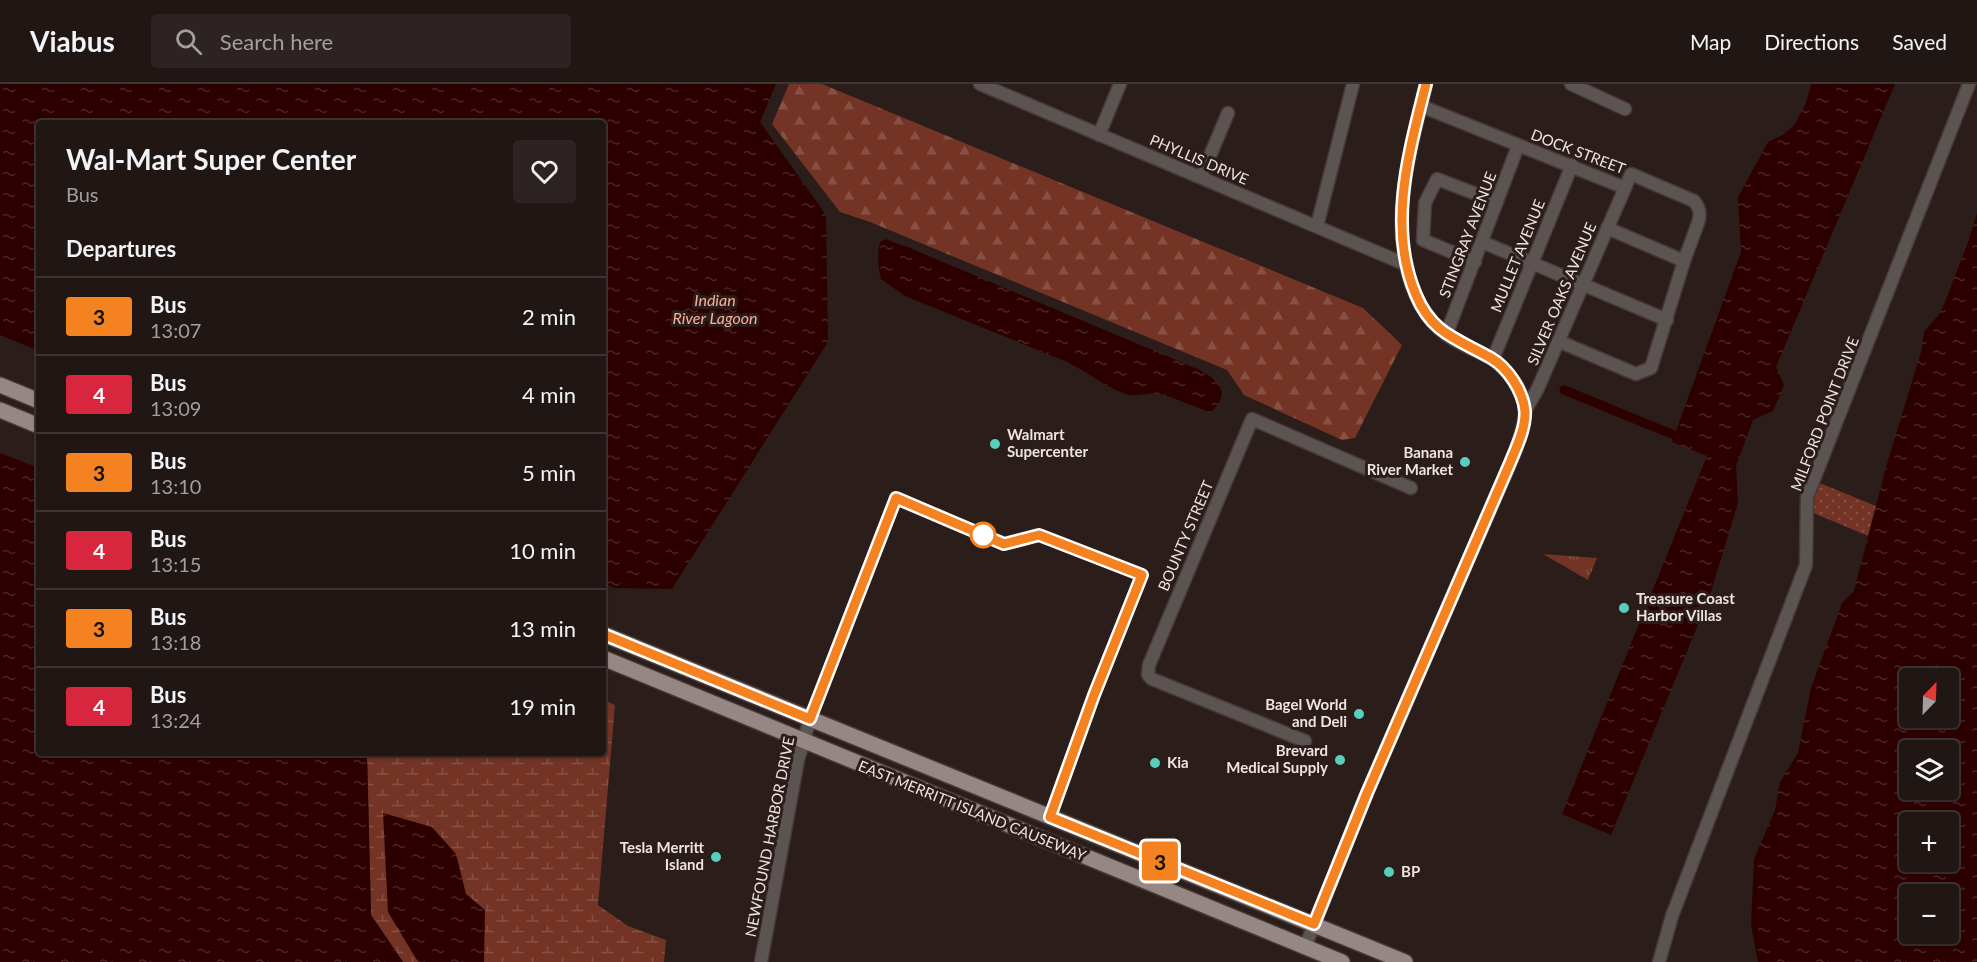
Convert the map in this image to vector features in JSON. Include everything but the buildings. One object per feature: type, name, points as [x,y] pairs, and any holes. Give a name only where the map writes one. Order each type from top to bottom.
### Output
[{"type":"main road","points":[[0,385],[36,400]]},
{"type":"main road","points":[[0,410],[36,425]]},
{"type":"main road","name":"EAST MERRITT ISLAND CAUSEWAY","points":[[606,635],[1405,962]]},
{"type":"main road","name":"EAST MERRITT ISLAND CAUSEWAY","points":[[606,659],[1342,962]]},
{"type":"street","name":"PHYLLIS DRIVE","points":[[980,84],[1000,88],[1099,135],[1407,265]]},
{"type":"street","points":[[1099,135],[1120,84]]},
{"type":"street","points":[[1317,226],[1353,84]]},
{"type":"street","points":[[1426,84],[1402,194],[1402,230],[1407,265],[1416,295],[1427,314],[1446,335],[1492,359],[1512,378],[1525,411]]},
{"type":"street","points":[[1571,84],[1626,109]]},
{"type":"street","name":"MILFORD POINT DRIVE","points":[[1659,962],[1672,916],[1806,566],[1807,497],[1968,84]]},
{"type":"street","name":"DOCK STREET","points":[[1421,106],[1625,188],[1631,174],[1694,201],[1700,211],[1684,261]]},
{"type":"street","points":[[1201,177],[1228,113]]},
{"type":"street","name":"STINGRAY AVENUE","points":[[1446,335],[1518,146]]},
{"type":"street","name":"MULLET AVENUE","points":[[1492,359],[1572,165]]},
{"type":"street","points":[[1475,262],[1423,240],[1425,203],[1437,179],[1497,202]]},
{"type":"street","name":"SILVER OAKS AVENUE","points":[[1305,947],[1359,812],[1515,452],[1525,411],[1539,388],[1625,188]]},
{"type":"street","points":[[1558,341],[1636,375],[1652,368],[1684,261],[1607,228]]},
{"type":"street","points":[[1482,242],[1667,320]]},
{"type":"street","name":"BOUNTY STREET","points":[[1305,741],[1152,679],[1148,675],[1149,665],[1252,419],[1411,488]]},
{"type":"street","name":"NEWFOUND HARBOR DRIVE","points":[[761,962],[778,860],[803,741],[810,719]]},
{"type":"green space","points":[[789,84],[822,84],[1363,308],[1402,345],[1355,438],[1342,440],[1244,395],[1227,370],[870,222],[840,212],[772,124]]},
{"type":"green space","points":[[1817,482],[1876,506],[1868,536],[1811,512]]},
{"type":"green space","points":[[1543,554],[1597,558],[1588,580]]},
{"type":"green space","points":[[606,701],[615,705],[598,905],[628,926],[666,940],[664,962],[403,962],[371,915],[367,756],[606,756]]},
{"type":"water","name":"Indian River Lagoon","points":[[0,84],[776,84],[760,122],[826,215],[828,342],[672,589],[614,588],[606,584],[606,120],[36,120],[36,350],[0,335]]},
{"type":"water","points":[[1811,84],[1895,84],[1776,367],[1784,385],[1773,411],[1753,420],[1736,466],[1738,503],[1709,598],[1611,835],[1562,814],[1707,456],[1672,442],[1741,252],[1738,197],[1768,142],[1784,134],[1795,124],[1806,103]]},
{"type":"water","points":[[1977,213],[1977,962],[1758,962],[1751,925],[1754,859],[1775,810],[1780,782],[1798,753],[1811,688],[1842,603],[1854,591],[1886,467],[1921,352],[1924,332],[1941,312]]},
{"type":"water","points":[[886,239],[1200,370],[1217,383],[1222,393],[1221,398],[1212,411],[1207,411],[1164,395],[1125,394],[1067,362],[905,296],[881,279],[878,261],[879,247],[880,242]]},
{"type":"water","points":[[0,453],[36,467],[36,756],[367,756],[371,915],[403,962],[0,962]]},
{"type":"water","points":[[383,813],[432,827],[456,854],[466,894],[485,910],[484,962],[418,962],[388,912]]},
{"type":"waterway","points":[[1564,390],[1674,435]]},
{"type":"bus line","name":"3","points":[[606,635],[810,719],[896,498],[1004,544],[1039,535],[1142,575],[1094,695],[1050,817],[1314,924],[1367,793],[1520,439],[1525,411],[1512,378],[1503,367],[1446,335],[1427,314],[1416,295],[1407,265],[1402,230],[1402,194],[1426,84]]},
{"type":"place","name":"Walmart Supercenter","points":[[995,444]]},
{"type":"place","name":"Banana River Market","points":[[1465,462]]},
{"type":"place","name":"Treasure Coast Harbor Villas","points":[[1624,608]]},
{"type":"place","name":"Bagel World and Deli","points":[[1359,714]]},
{"type":"place","name":"Brevard Medical Supply","points":[[1340,760]]},
{"type":"place","name":"Kia","points":[[1155,763]]},
{"type":"place","name":"Tesla Merritt Island","points":[[716,857]]},
{"type":"place","name":"BP","points":[[1389,872]]}]
